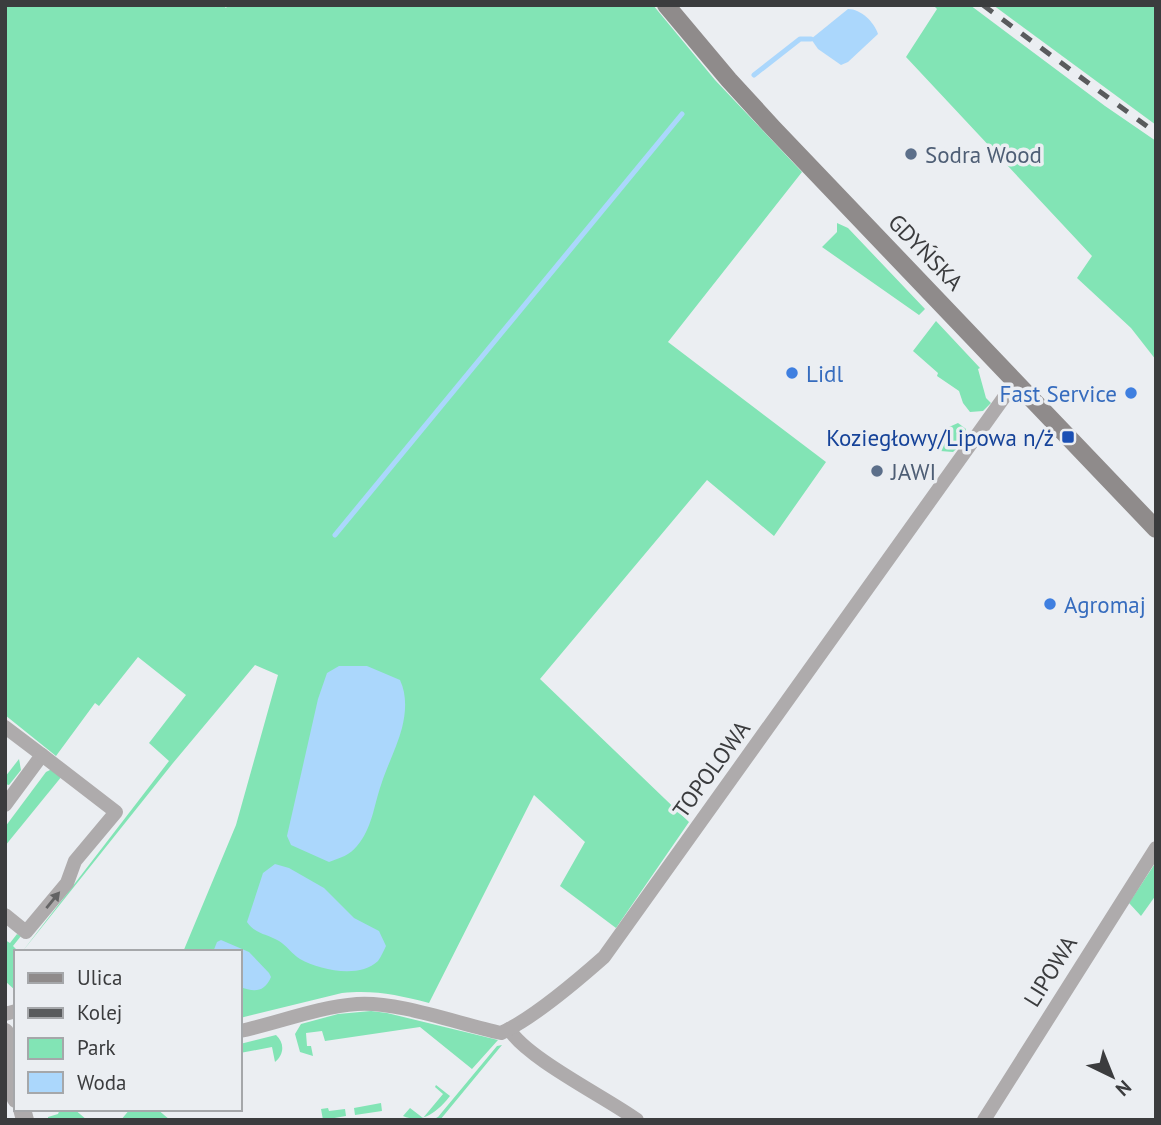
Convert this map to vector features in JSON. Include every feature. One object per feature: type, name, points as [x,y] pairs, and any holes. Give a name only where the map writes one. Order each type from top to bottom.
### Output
[{"type":"main road","name":"GDYŃSKA","points":[[666,5],[738,90],[1156,529]]},
{"type":"street","name":"TOPOLOWA","points":[[509,1029],[604,957],[1015,382]]},
{"type":"street","points":[[5,727],[116,812],[75,861],[67,883],[26,932],[5,915]]},
{"type":"street","points":[[5,805],[42,755]]},
{"type":"street","name":"LIPOWA","points":[[984,1120],[1156,849]]},
{"type":"street","points":[[242,1031],[342,1006],[369,1004],[501,1033],[509,1029],[534,1054],[637,1120]]},
{"type":"street","points":[[5,1020],[5,1025]]},
{"type":"street","points":[[5,1032],[14,1071]]},
{"type":"street","points":[[5,1075],[14,1095]]},
{"type":"green space","points":[[5,5],[223,5],[226,8],[228,5],[653,5],[715,80],[802,172],[668,342],[826,462],[774,536],[707,480],[540,679],[689,822],[616,928],[560,886],[585,842],[534,795],[429,1003],[386,994],[342,993],[242,1018],[242,950],[184,950],[236,825],[278,675],[255,665],[24,950],[169,761],[149,743],[186,695],[138,657],[99,706],[95,703],[56,756],[5,715]]},
{"type":"green space","points":[[933,5],[970,5],[1156,141],[1156,360],[1131,328],[1077,278],[1092,256],[906,57],[937,9]]},
{"type":"green space","points":[[993,5],[1156,5],[1156,125]]},
{"type":"green space","points":[[837,223],[848,228],[925,309],[919,315],[822,247],[837,232]]},
{"type":"green space","points":[[936,321],[980,368],[978,369],[986,398],[991,403],[983,411],[970,412],[959,391],[937,376],[938,373],[913,351]]},
{"type":"green space","points":[[958,423],[966,429],[965,441],[953,452],[940,451],[937,446],[949,427]]},
{"type":"green space","points":[[19,759],[21,770],[9,785],[5,784],[5,777]]},
{"type":"green space","points":[[52,769],[62,776],[5,846],[5,827],[46,772]]},
{"type":"green space","points":[[1156,862],[1156,895],[1141,916],[1129,903]]},
{"type":"green space","points":[[17,934],[21,936],[13,946],[17,950],[14,950],[14,989],[5,981],[5,940],[10,943]]},
{"type":"green space","points":[[371,1011],[498,1040],[472,1069],[420,1027],[325,1041],[322,1031],[306,1033],[307,1046],[311,1046],[313,1056],[300,1052],[295,1034],[301,1024],[338,1014]]},
{"type":"green space","points":[[276,1035],[282,1049],[275,1062],[272,1047],[242,1053],[242,1044]]},
{"type":"green space","points":[[502,1045],[440,1120],[432,1120],[438,1117],[497,1046]]},
{"type":"green space","points":[[436,1085],[450,1096],[436,1111],[424,1117],[443,1094]]},
{"type":"green space","points":[[381,1103],[382,1111],[355,1115],[354,1108]]},
{"type":"green space","points":[[328,1108],[329,1111],[345,1109],[346,1116],[323,1120],[321,1109]]},
{"type":"green space","points":[[410,1108],[422,1118],[417,1119],[403,1116]]},
{"type":"green space","points":[[59,1111],[76,1111],[87,1120],[48,1120],[48,1117]]},
{"type":"green space","points":[[128,1111],[159,1111],[170,1120],[121,1120]]},
{"type":"water","points":[[848,9],[858,11],[866,17],[878,34],[848,62],[841,65],[818,49],[811,39]]},
{"type":"water","points":[[339,666],[367,666],[400,680],[405,710],[400,735],[366,832],[351,852],[329,862],[291,845],[287,836],[318,699],[327,673]]},
{"type":"water","points":[[275,864],[289,868],[324,888],[354,918],[379,931],[386,946],[378,961],[361,970],[328,969],[300,959],[279,941],[250,926],[247,922],[263,873]]},
{"type":"water","points":[[221,940],[249,952],[271,977],[265,986],[254,990],[242,988],[242,950],[214,950]]},
{"type":"waterway","points":[[754,75],[800,39],[811,39]]},
{"type":"waterway","points":[[335,535],[682,114]]},
{"type":"railway","points":[[983,5],[1156,133]]},
{"type":"place","name":"Sodra Wood","points":[[911,154]]},
{"type":"place","name":"Lidl","points":[[792,373]]},
{"type":"place","name":"Fast Service","points":[[1131,393]]},
{"type":"place","name":"Koziegłowy/Lipowa n/ż","points":[[1068,437]]},
{"type":"place","name":"JAWI","points":[[877,471]]},
{"type":"place","name":"Agromaj","points":[[1050,604]]}]
